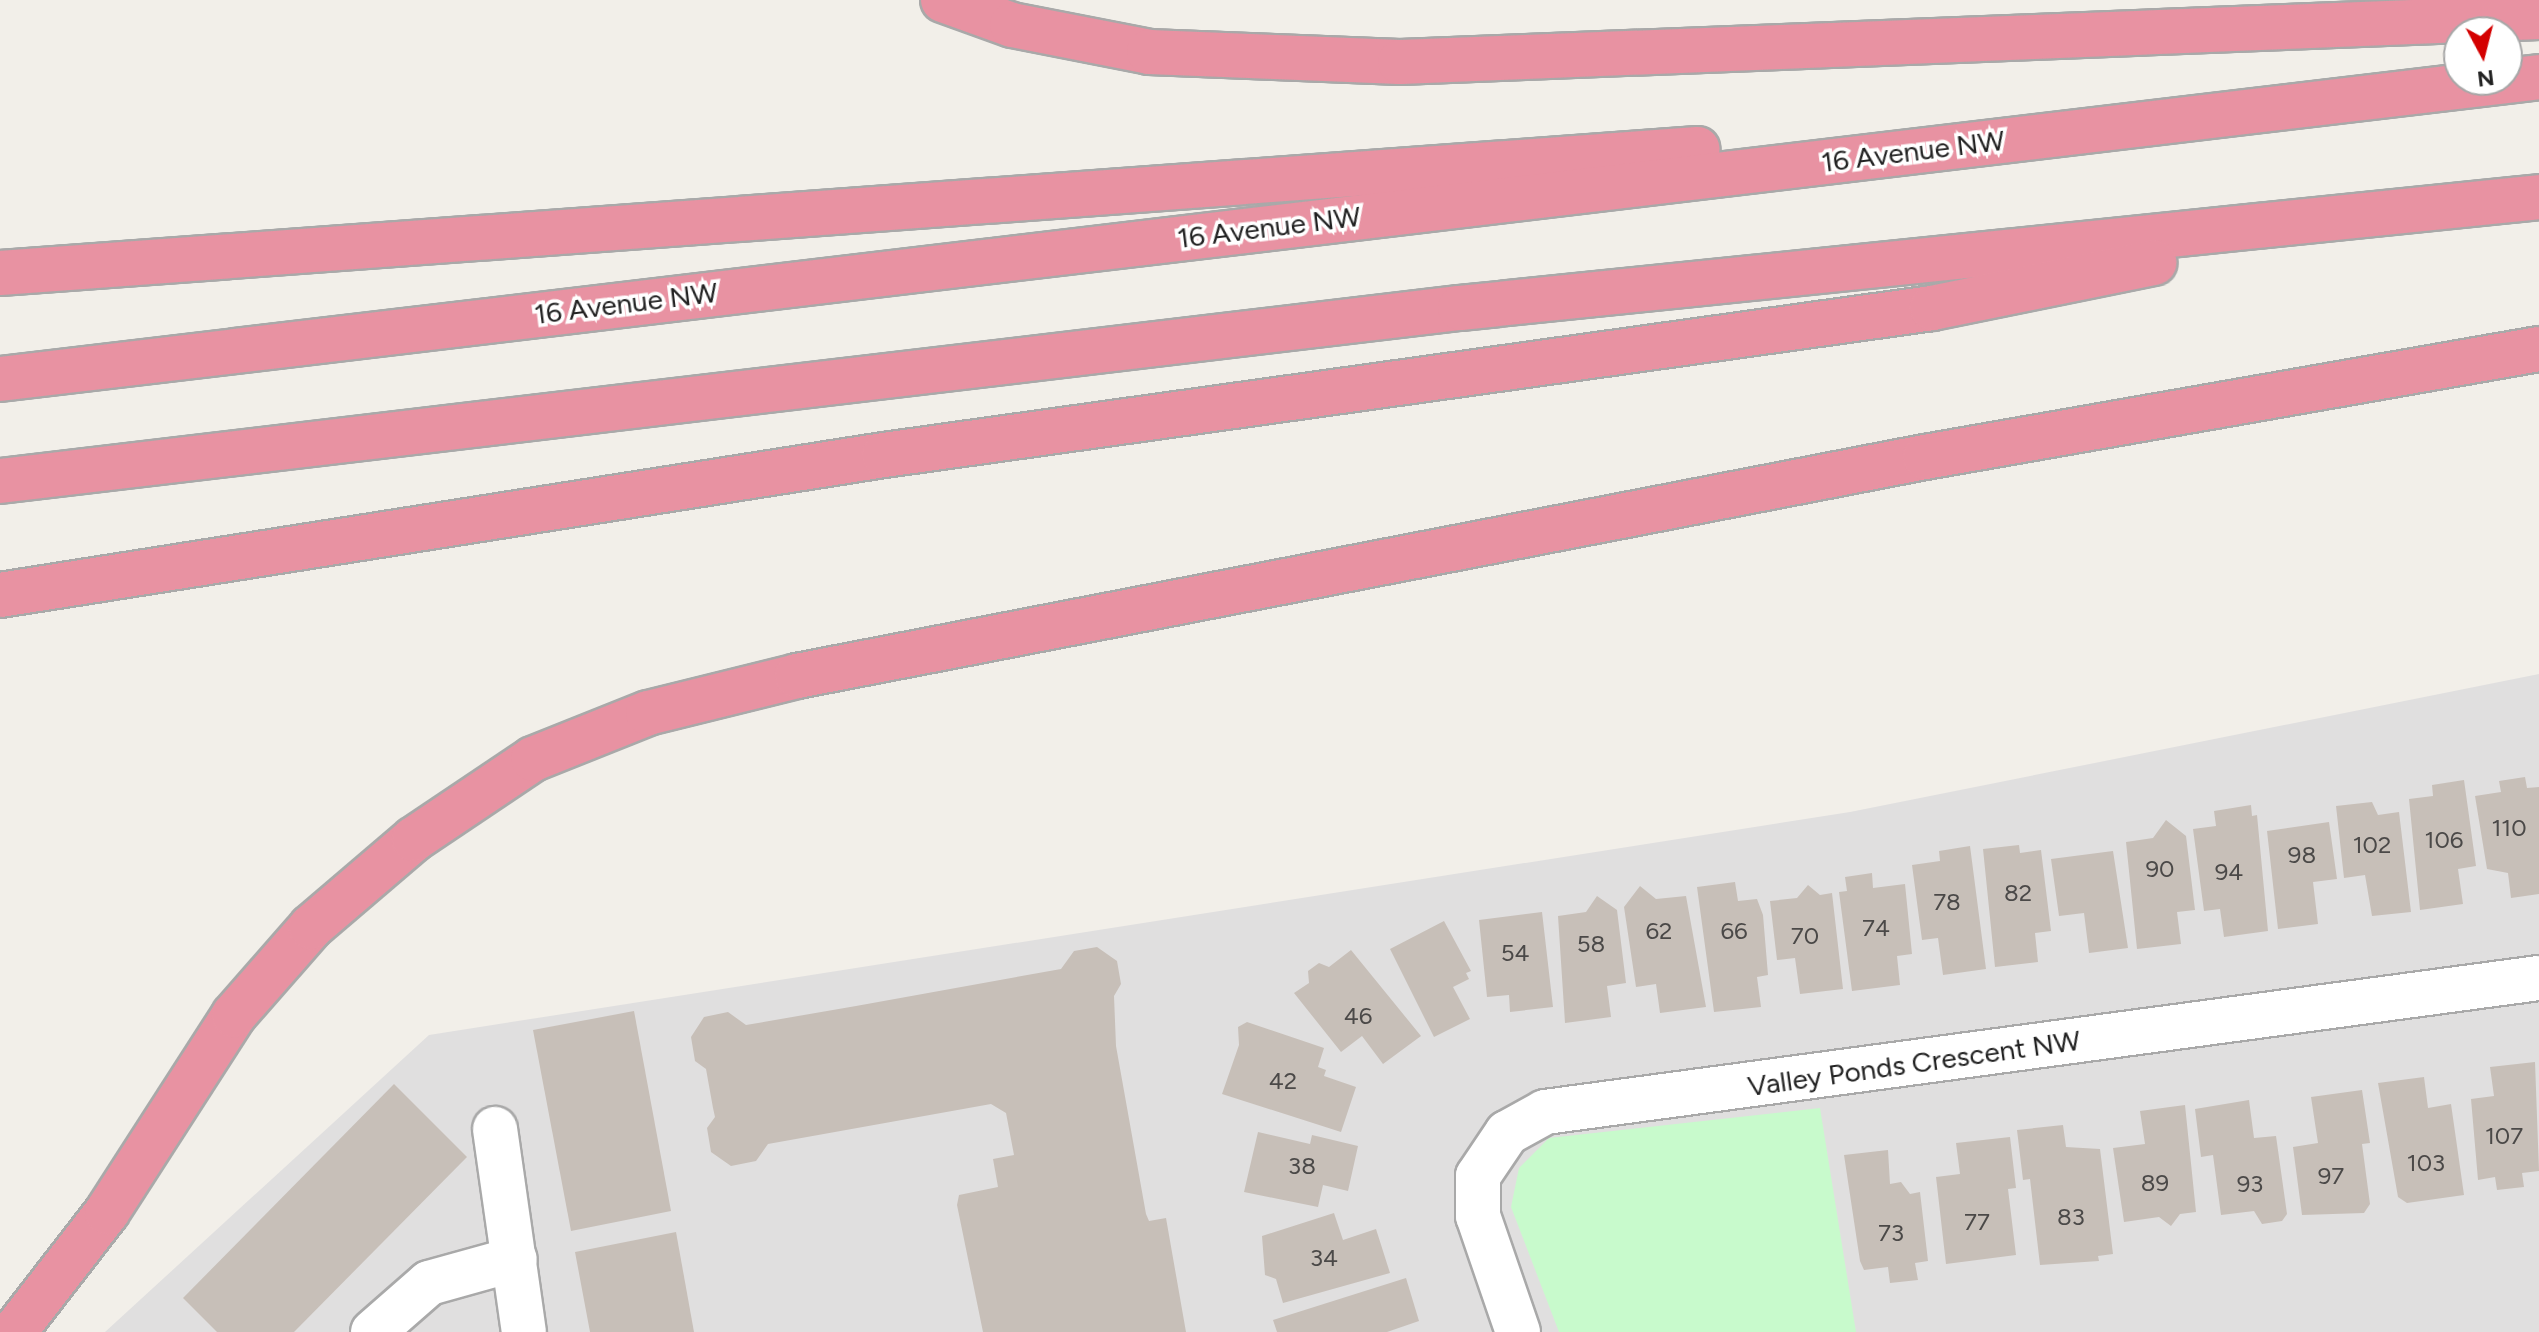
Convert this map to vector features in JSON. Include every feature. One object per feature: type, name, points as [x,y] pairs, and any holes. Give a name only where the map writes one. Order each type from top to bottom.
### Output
[{"type":"highway","points":[[943,0],[1012,25],[1149,52],[1400,62],[2539,17]]},
{"type":"highway","name":"16 Avenue NW","points":[[0,379],[2539,77]]},
{"type":"highway","points":[[0,273],[1531,159],[2159,122]]},
{"type":"highway","points":[[0,481],[1476,306],[2379,216],[2539,197]]},
{"type":"highway","points":[[0,595],[884,455],[1932,308],[2379,216]]},
{"type":"highway","points":[[14,1332],[107,1212],[234,1015],[311,927],[414,839],[533,759],[633,719],[797,676],[1925,457],[2539,349]]},
{"type":"street","name":"Valley Ponds Crescent NW","points":[[1518,1332],[1478,1216],[1478,1176],[1507,1133],[1545,1112],[2539,978]]},
{"type":"street","points":[[495,1129],[524,1332]]},
{"type":"street","points":[[373,1332],[429,1283],[515,1259]]},
{"type":"shaded area","points":[[2539,674],[2539,1332],[105,1332],[429,1035],[1850,812]]},
{"type":"green space","points":[[1820,1108],[1856,1332],[1559,1332],[1511,1207],[1519,1168],[1549,1138]]},
{"type":"building","points":[[2525,777],[2527,788],[2539,787],[2539,894],[2511,898],[2508,873],[2487,869],[2475,796],[2501,792],[2499,781]]},
{"type":"building","points":[[2464,780],[2476,866],[2458,869],[2463,904],[2420,910],[2409,799],[2433,796],[2432,785]]},
{"type":"building","points":[[2372,802],[2378,815],[2399,812],[2411,912],[2372,916],[2365,875],[2344,878],[2336,806]]},
{"type":"building","points":[[2251,805],[2252,816],[2257,815],[2268,931],[2224,937],[2220,909],[2204,911],[2193,829],[2216,826],[2214,811]]},
{"type":"building","points":[[2166,820],[2186,836],[2195,910],[2177,912],[2181,944],[2137,949],[2126,842],[2153,838]]},
{"type":"building","points":[[2329,822],[2337,879],[2313,882],[2318,924],[2278,929],[2267,831]]},
{"type":"building","points":[[2019,845],[2020,853],[2041,850],[2051,931],[2035,933],[2038,962],[1995,967],[1983,849]]},
{"type":"building","points":[[1970,846],[1986,969],[1943,975],[1938,938],[1922,940],[1912,865],[1940,861],[1939,851]]},
{"type":"building","points":[[2113,851],[2128,948],[2089,953],[2084,913],[2059,916],[2051,859]]},
{"type":"building","points":[[1872,873],[1873,888],[1905,884],[1912,954],[1897,956],[1900,985],[1852,991],[1839,892],[1847,891],[1845,877]]},
{"type":"building","points":[[1735,882],[1738,901],[1757,899],[1763,915],[1768,975],[1757,977],[1761,1007],[1714,1012],[1697,887]]},
{"type":"building","points":[[1808,885],[1820,895],[1832,893],[1843,989],[1800,994],[1795,958],[1777,960],[1770,901],[1797,898]]},
{"type":"building","points":[[1640,886],[1656,899],[1686,896],[1706,1007],[1660,1013],[1656,984],[1636,987],[1624,907]]},
{"type":"building","points":[[1597,896],[1617,910],[1626,983],[1607,986],[1611,1017],[1565,1023],[1558,916],[1586,912]]},
{"type":"building","points":[[1542,912],[1553,1007],[1510,1012],[1509,995],[1487,997],[1479,920]]},
{"type":"building","points":[[1444,921],[1471,971],[1466,973],[1469,979],[1453,987],[1470,1019],[1434,1037],[1390,949]]},
{"type":"building","points":[[1097,947],[1117,961],[1121,984],[1114,996],[1116,1046],[1146,1214],[1149,1221],[1166,1218],[1186,1332],[983,1332],[957,1205],[959,1195],[998,1187],[993,1159],[1014,1155],[1006,1113],[991,1104],[768,1144],[756,1161],[731,1166],[711,1152],[707,1128],[715,1117],[706,1069],[695,1061],[691,1037],[704,1017],[728,1012],[746,1025],[856,1006],[1061,969],[1074,951]]},
{"type":"building","points":[[1351,950],[1421,1036],[1383,1064],[1362,1036],[1341,1052],[1294,993],[1309,983],[1308,971],[1319,963],[1329,967]]},
{"type":"building","points":[[634,1011],[671,1211],[571,1231],[533,1030]]},
{"type":"building","points":[[1247,1022],[1324,1048],[1318,1067],[1326,1070],[1324,1076],[1356,1087],[1341,1132],[1222,1094],[1239,1045],[1238,1027]]},
{"type":"building","points":[[2535,1062],[2539,1171],[2522,1173],[2524,1187],[2497,1190],[2495,1177],[2478,1180],[2471,1099],[2494,1096],[2490,1067]]},
{"type":"building","points":[[2424,1077],[2428,1108],[2451,1104],[2464,1195],[2407,1203],[2398,1197],[2378,1083]]},
{"type":"building","points":[[394,1084],[467,1157],[294,1332],[217,1332],[183,1298]]},
{"type":"building","points":[[2362,1090],[2370,1143],[2362,1144],[2370,1204],[2364,1213],[2302,1215],[2293,1147],[2318,1143],[2311,1097]]},
{"type":"building","points":[[2249,1100],[2254,1138],[2276,1136],[2287,1214],[2282,1221],[2262,1224],[2254,1211],[2221,1215],[2213,1155],[2201,1157],[2195,1109]]},
{"type":"building","points":[[2185,1105],[2196,1212],[2180,1214],[2171,1226],[2159,1217],[2124,1222],[2113,1148],[2145,1144],[2140,1111]]},
{"type":"building","points":[[2063,1125],[2066,1147],[2100,1149],[2113,1254],[2098,1256],[2099,1261],[2040,1265],[2030,1179],[2023,1180],[2017,1130]]},
{"type":"building","points":[[1258,1132],[1310,1144],[1312,1135],[1358,1146],[1348,1191],[1323,1185],[1318,1207],[1244,1192]]},
{"type":"building","points":[[2010,1137],[2016,1188],[2008,1189],[2016,1255],[1946,1264],[1936,1177],[1960,1174],[1956,1143]]},
{"type":"building","points":[[1888,1150],[1890,1184],[1901,1182],[1910,1194],[1920,1192],[1928,1261],[1915,1263],[1918,1280],[1890,1283],[1888,1267],[1864,1270],[1860,1261],[1844,1155]]},
{"type":"building","points":[[1334,1213],[1343,1240],[1376,1229],[1390,1273],[1283,1303],[1276,1279],[1265,1275],[1262,1236]]},
{"type":"building","points":[[676,1232],[694,1332],[590,1332],[575,1252]]},
{"type":"building","points":[[1406,1278],[1419,1321],[1387,1332],[1277,1332],[1273,1320]]}]
